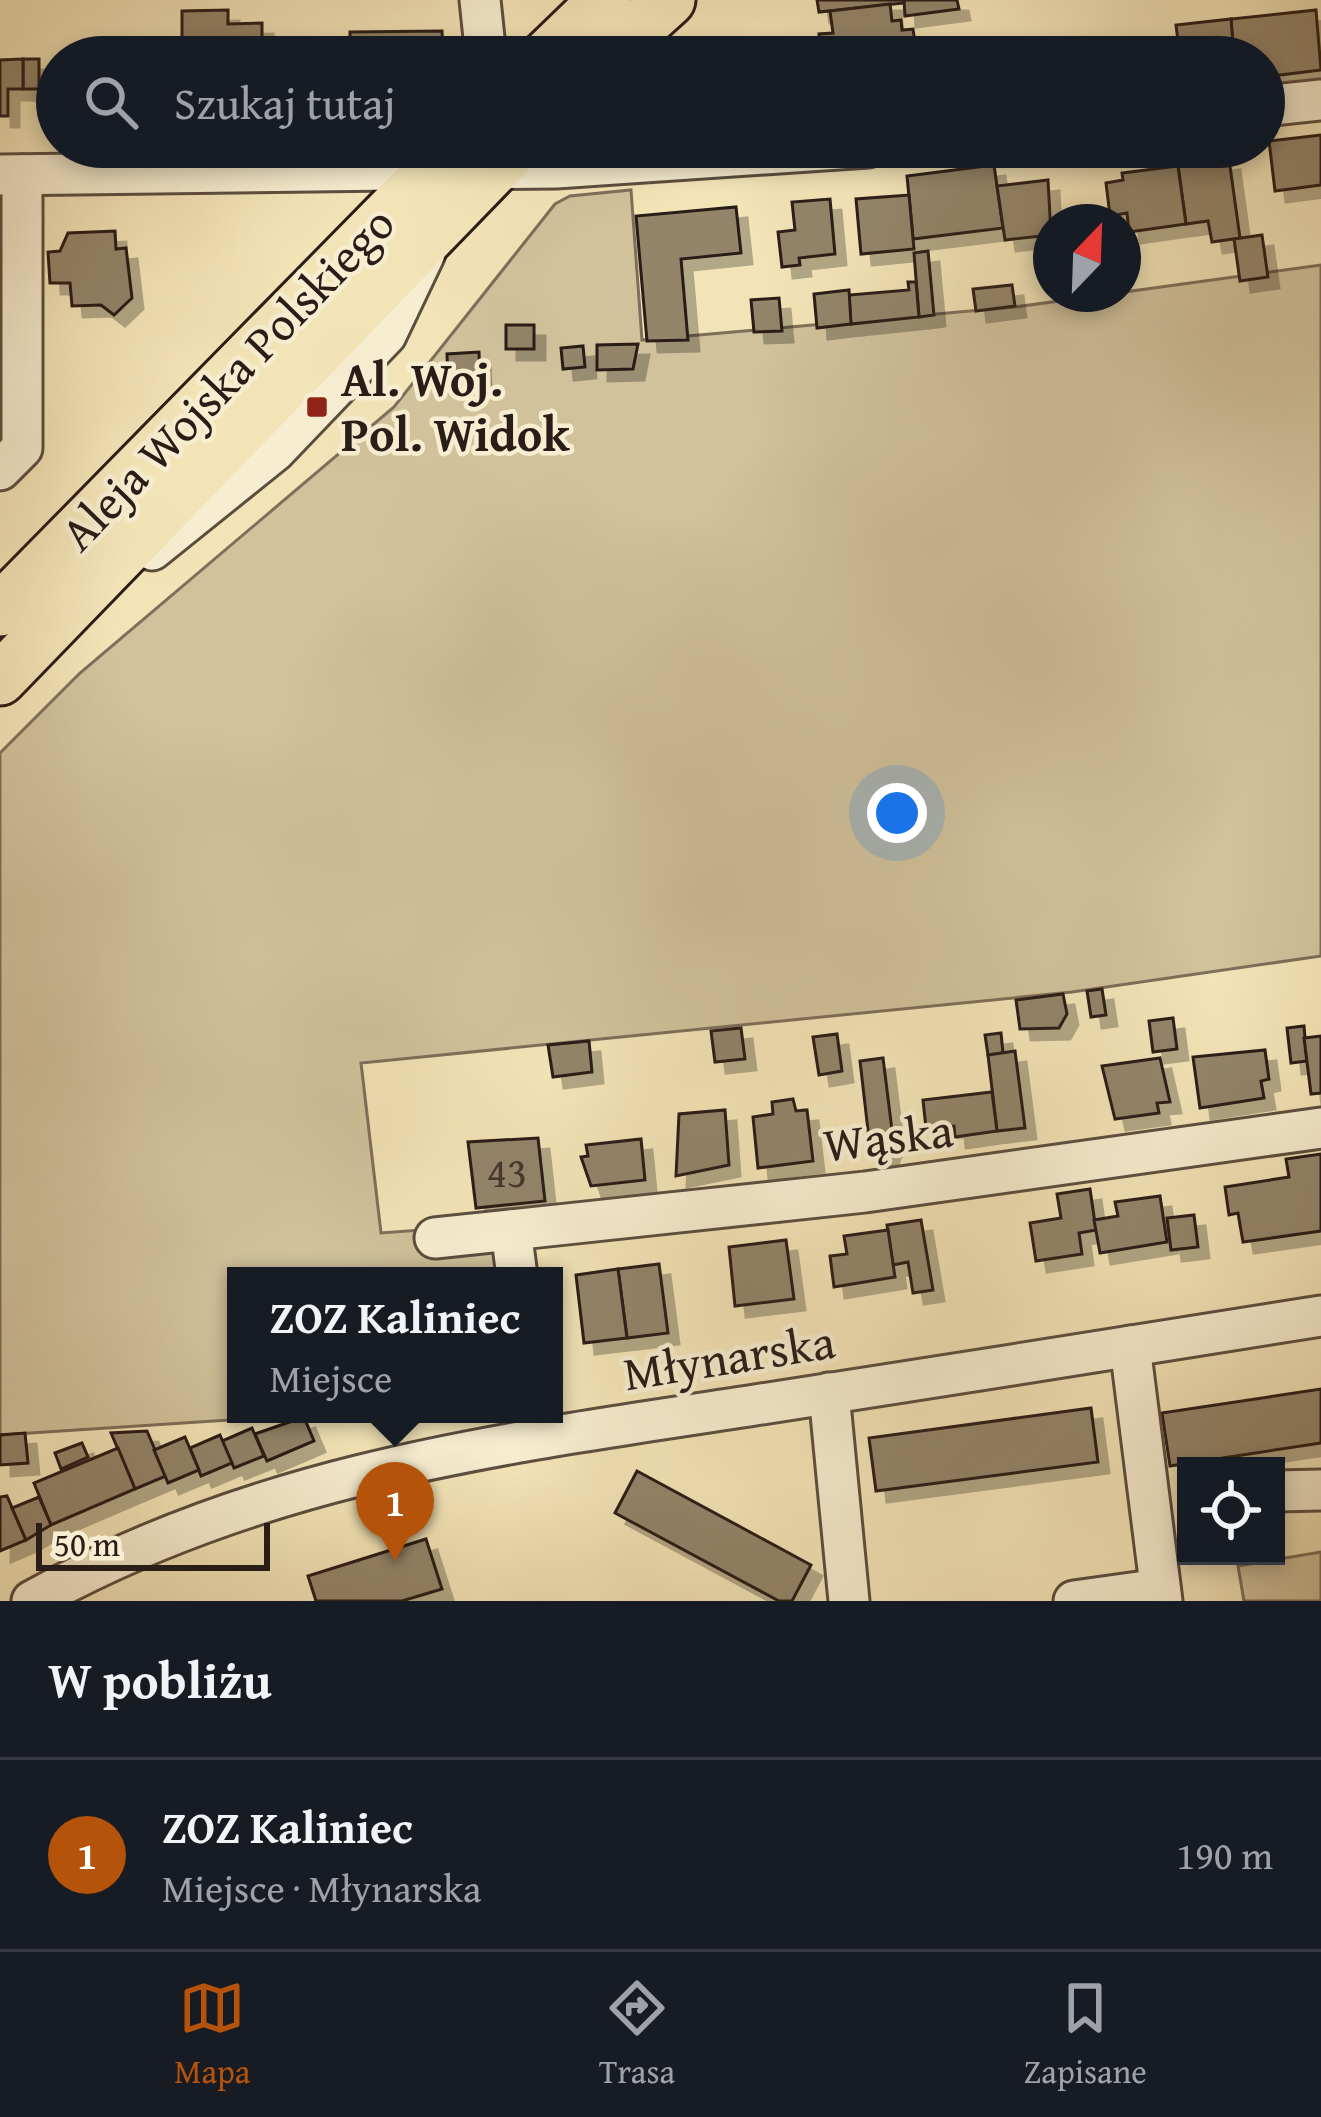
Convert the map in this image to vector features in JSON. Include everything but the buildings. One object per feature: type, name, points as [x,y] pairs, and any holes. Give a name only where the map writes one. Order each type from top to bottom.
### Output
[{"type":"main road","points":[[568,36],[605,0]]},
{"type":"main road","points":[[629,36],[669,0]]},
{"type":"main road","name":"Aleja Wojska Polskiego","points":[[9,647],[464,168]]},
{"type":"main road","name":"Aleja Wojska Polskiego","points":[[9,647],[440,223],[468,168]]},
{"type":"street","points":[[480,0],[483,36]]},
{"type":"street","points":[[1285,104],[1321,100]]},
{"type":"street","points":[[0,470],[22,448],[11,175],[191,168]]},
{"type":"street","name":"Wąska","points":[[435,1238],[887,1189],[1321,1128]]},
{"type":"street","points":[[511,1230],[516,1267]]},
{"type":"street","name":"Młynarska","points":[[563,1423],[829,1393],[1321,1316]]},
{"type":"street","points":[[1074,1601],[1161,1595],[1168,1507],[1130,1346]]},
{"type":"street","points":[[829,1393],[849,1601]]},
{"type":"street","name":"Młynarska","points":[[32,1601],[154,1540],[260,1500],[534,1426]]},
{"type":"street","points":[[1285,1491],[1321,1490]]},
{"type":"shaded area","points":[[631,190],[642,340],[1033,305],[1033,312],[1141,312],[1141,290],[1321,265],[1321,956],[1072,992],[361,1063],[381,1233],[435,1229],[494,1242],[497,1267],[227,1267],[227,1420],[0,1435],[0,753],[80,673],[394,407],[555,204],[570,196]]},
{"type":"shaded area","points":[[1321,1552],[1321,1601],[1244,1601],[1238,1566],[1285,1565],[1285,1558]]},
{"type":"place","name":"Al. Woj. Pol. Widok","points":[[317,407]]},
{"type":"place","name":"ZOZ Kaliniec","points":[[395,1561]]}]
